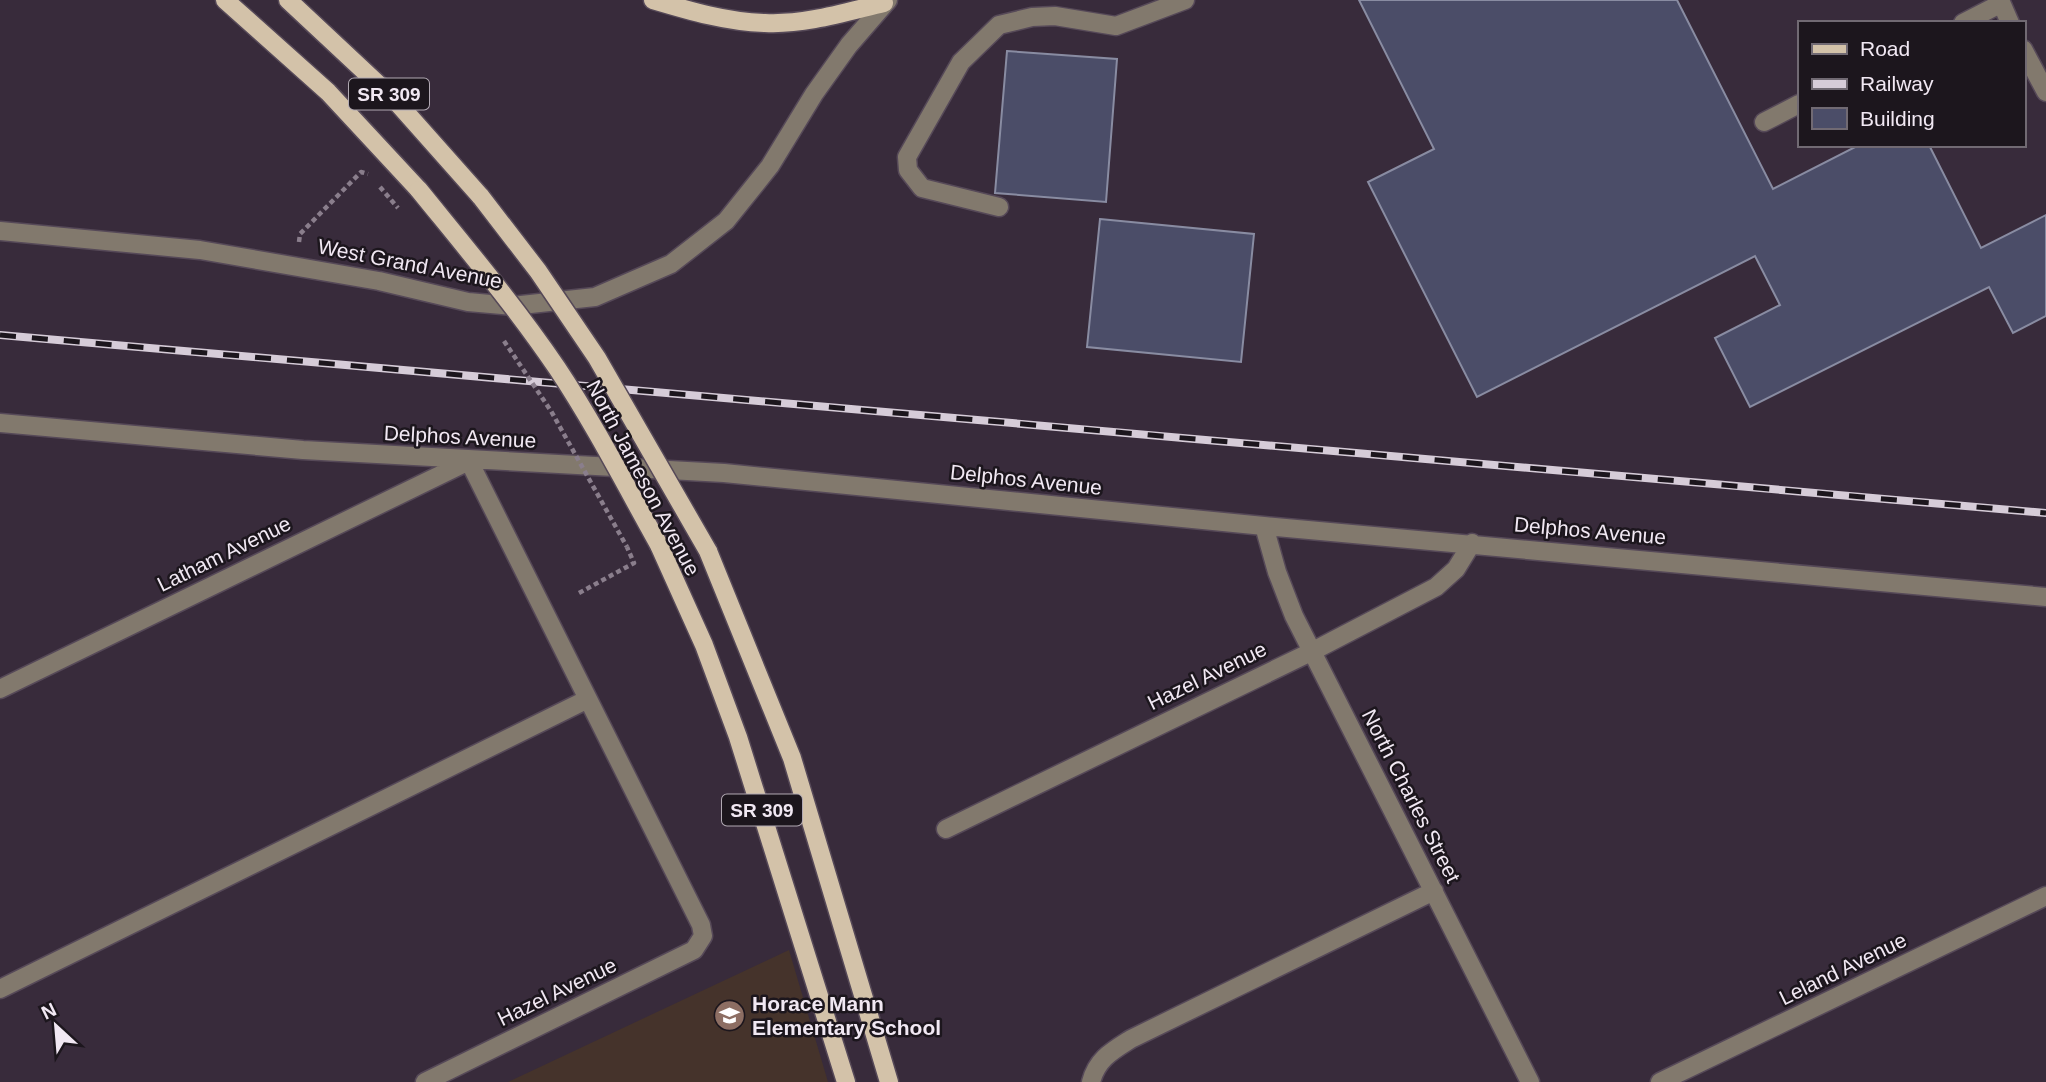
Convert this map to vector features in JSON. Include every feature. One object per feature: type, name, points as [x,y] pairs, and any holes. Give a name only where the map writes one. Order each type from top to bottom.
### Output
[{"type":"main road","name":"North Jameson Avenue","points":[[225,0],[328,92],[419,190],[501,292],[557,369],[605,446],[659,545],[704,645],[737,737],[846,1082]]},
{"type":"main road","name":"North Jameson Avenue","points":[[288,0],[394,99],[481,197],[538,271],[597,358],[708,551],[792,758],[889,1082]]},
{"type":"main road","points":[[653,0],[727,20],[768,24],[818,18],[886,2]]},
{"type":"street","points":[[999,207],[922,188],[908,170],[907,157],[961,62],[999,25],[1032,17],[1055,16],[1116,26],[1185,0]]},
{"type":"street","name":"West Grand Avenue","points":[[0,231],[213,252],[354,276],[468,302],[512,306],[595,297],[671,264],[726,220],[770,166],[835,65],[886,2]]},
{"type":"street","points":[[1967,21],[2000,2],[2009,21]]},
{"type":"street","points":[[2025,53],[2046,92]]},
{"type":"street","points":[[1763,122],[1798,104]]},
{"type":"street","name":"Delphos Avenue","points":[[0,423],[303,450],[724,473],[1264,526],[2046,597]]},
{"type":"street","points":[[0,989],[588,699],[469,461]]},
{"type":"street","name":"Latham Avenue","points":[[0,689],[469,461]]},
{"type":"street","name":"North Charles Street","points":[[1264,526],[1277,572],[1313,650],[1530,1082]]},
{"type":"street","name":"Hazel Avenue","points":[[946,829],[1436,587],[1456,569],[1472,543]]},
{"type":"street","name":"Hazel Avenue","points":[[425,1082],[678,959],[694,950],[703,936],[701,925],[588,699]]},
{"type":"street","points":[[1091,1082],[1095,1069],[1105,1056],[1131,1039],[1434,891]]},
{"type":"street","name":"Leland Avenue","points":[[1660,1082],[2046,896]]},
{"type":"path","points":[[310,226],[361,172]]},
{"type":"path","points":[[380,187],[407,218]]},
{"type":"path","points":[[503,339],[558,421],[634,563],[579,593]]},
{"type":"shaded area","name":"Horace Mann Elementary School","points":[[789,950],[828,1082],[508,1082]]},
{"type":"building","points":[[1359,0],[1677,0],[1773,189],[1855,147],[1930,147],[1981,248],[2046,215],[2046,316],[2013,333],[1989,287],[1750,407],[1715,338],[1780,305],[1755,256],[1477,397],[1368,182],[1434,149]]},
{"type":"building","points":[[1007,51],[1117,59],[1106,202],[995,193]]},
{"type":"building","points":[[1100,219],[1254,234],[1241,362],[1087,347]]},
{"type":"railway","points":[[0,335],[2046,513]]},
{"type":"place","name":"Horace Mann Elementary School","points":[[729,1016]]}]
